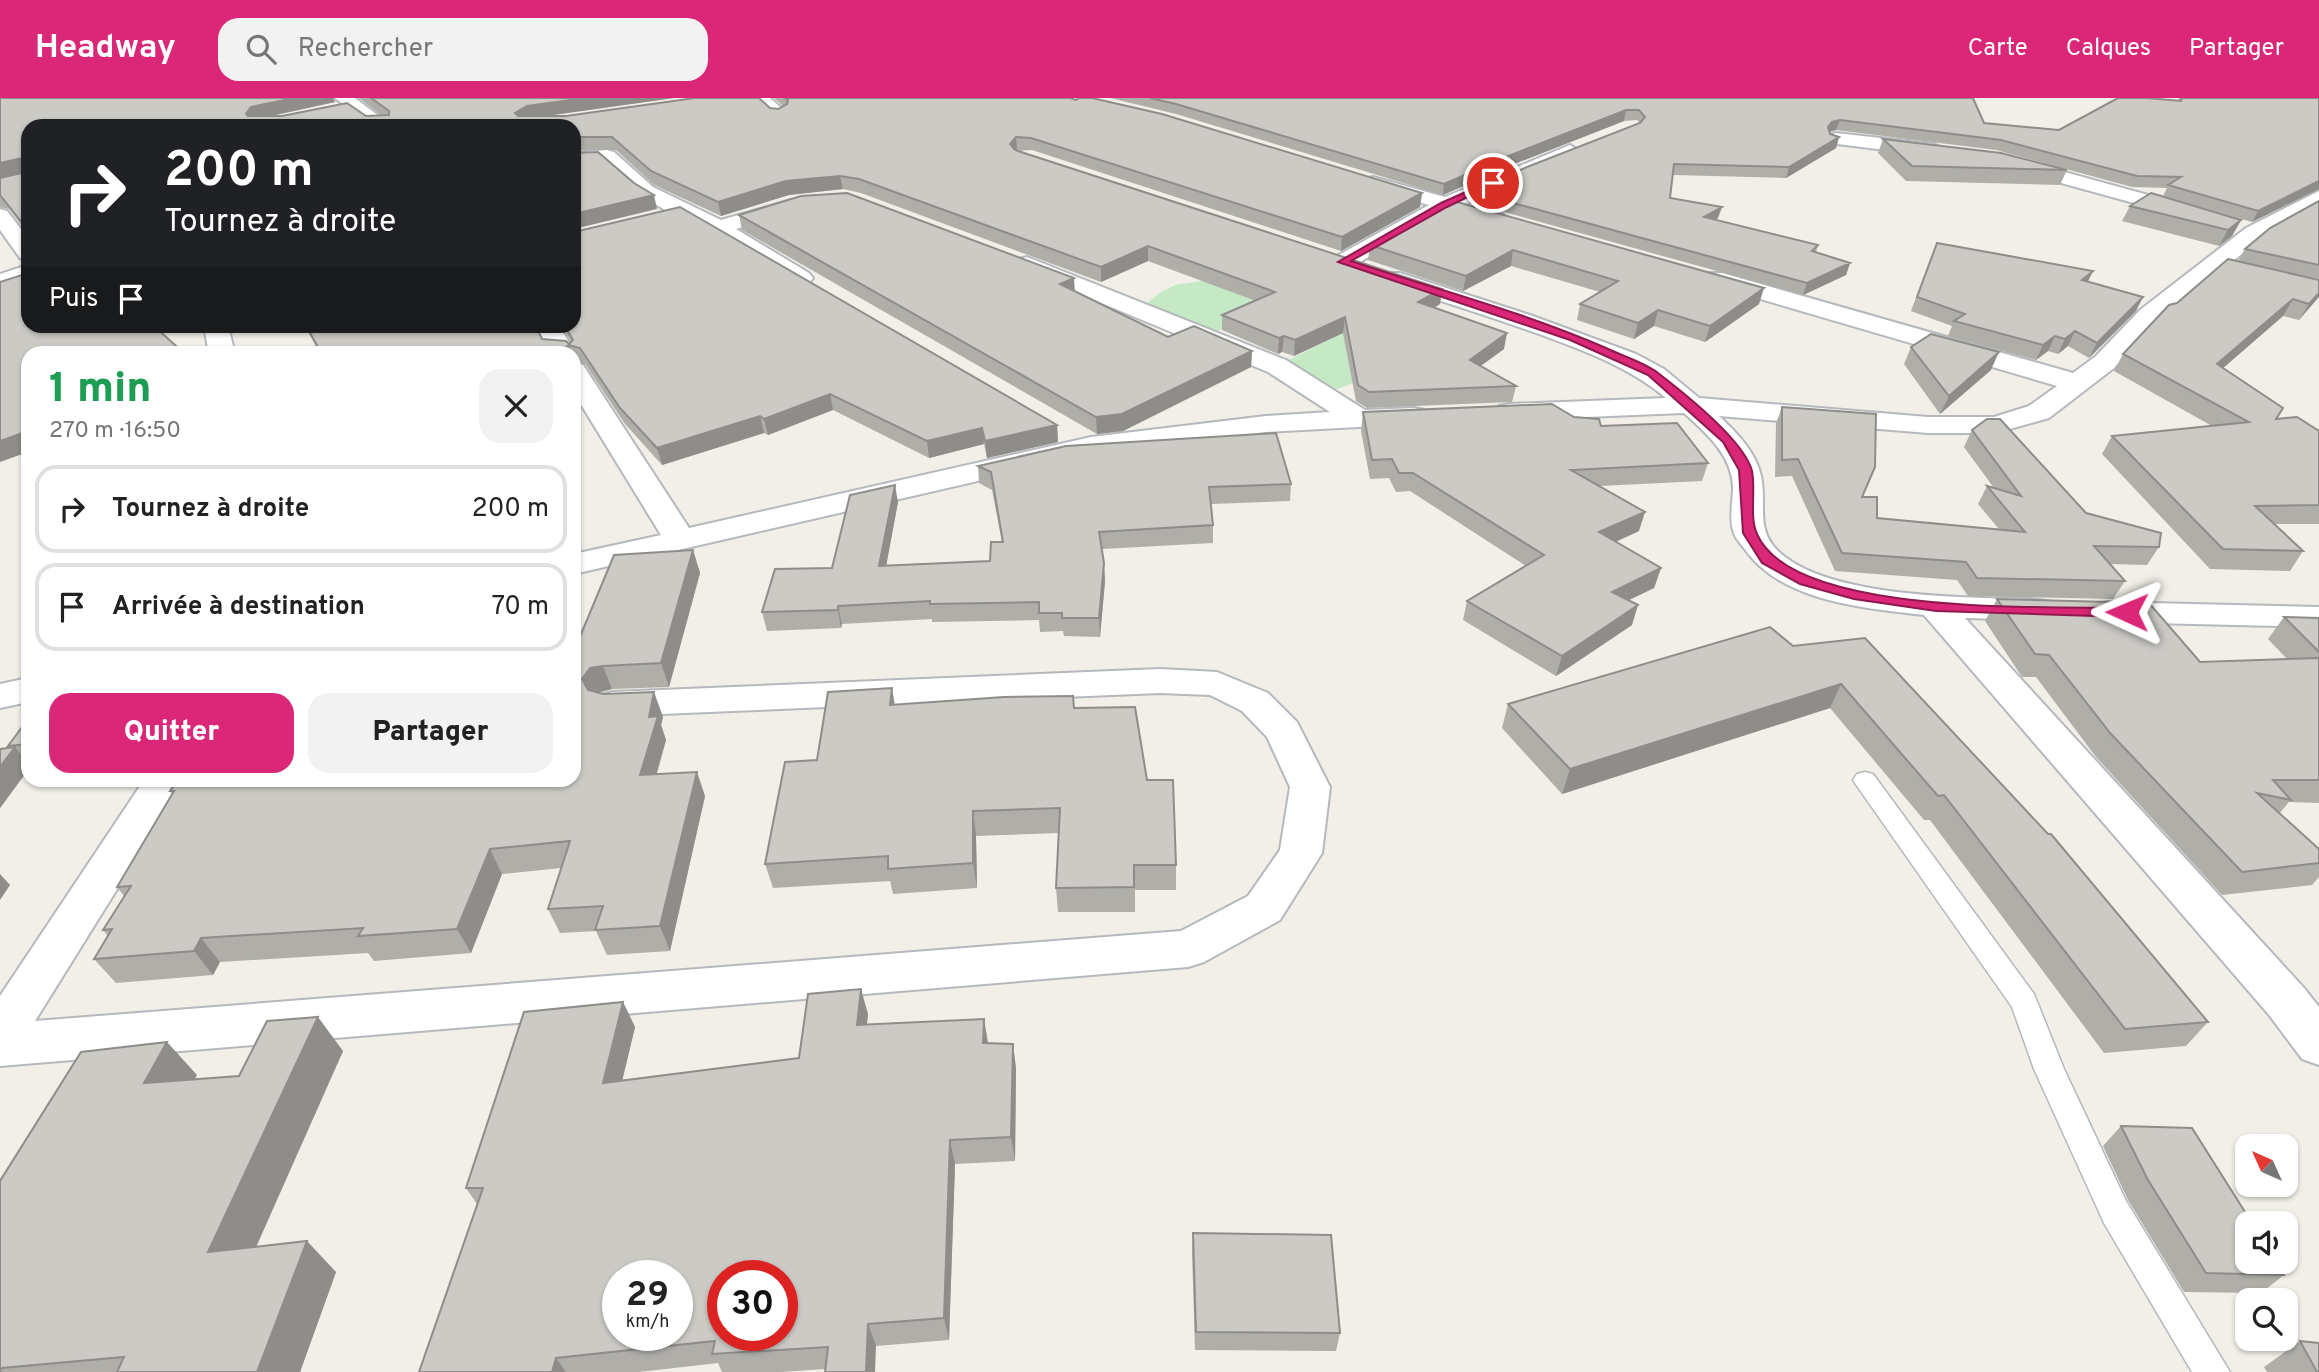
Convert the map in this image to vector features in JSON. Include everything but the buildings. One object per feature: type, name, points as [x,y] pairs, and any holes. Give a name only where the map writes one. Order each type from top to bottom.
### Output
[{"type":"street","points":[[759,98],[779,114]]},
{"type":"street","points":[[327,112],[349,102],[373,119]]},
{"type":"street","points":[[1836,139],[1953,152]]},
{"type":"street","points":[[1343,262],[1444,205],[1517,172],[1589,144]]},
{"type":"street","points":[[581,158],[607,156],[646,191],[704,218],[817,287]]},
{"type":"street","points":[[1996,159],[2255,233]]},
{"type":"street","points":[[1358,178],[1444,205],[1516,223]]},
{"type":"street","points":[[1478,413],[1688,405],[1928,425],[1996,425],[2039,412],[2105,362],[2149,315],[2255,233],[2319,197]]},
{"type":"street","points":[[719,228],[815,198]]},
{"type":"street","points":[[648,220],[685,211]]},
{"type":"street","points":[[0,215],[21,244]]},
{"type":"street","points":[[1001,253],[1277,366],[1358,418]]},
{"type":"street","points":[[1317,254],[1573,338],[1652,373],[1728,440],[1745,470],[1749,533],[1767,560],[1805,581],[1842,592],[1936,607],[2319,617]]},
{"type":"street","points":[[2217,265],[2243,271]]},
{"type":"street","points":[[1695,272],[2077,383]]},
{"type":"street","points":[[0,282],[21,274]]},
{"type":"street","points":[[581,383],[680,538]]},
{"type":"street","points":[[581,562],[1091,446],[1266,424],[1438,415]]},
{"type":"street","points":[[1056,426],[1091,446]]},
{"type":"street","points":[[1936,607],[2261,972],[2319,1044]]},
{"type":"street","points":[[0,1045],[1188,950],[1264,908],[1301,853],[1310,787],[1283,731],[1255,702],[1217,684],[1160,681],[613,704]]},
{"type":"street","points":[[0,696],[21,692]]},
{"type":"street","points":[[0,1036],[160,787]]},
{"type":"lane","points":[[1865,780],[2024,1002],[2049,1069],[2115,1212],[2212,1372]]},
{"type":"green space","points":[[1309,265],[1220,330],[1188,335],[1145,305],[1175,285]]},
{"type":"green space","points":[[1343,333],[1419,358],[1322,395],[1277,366]]},
{"type":"route","points":[[1493,183],[1444,205],[1343,262],[1573,338],[1652,373],[1728,440],[1745,470],[1749,533],[1767,560],[1805,581],[1854,595],[1936,607],[2127,612]]}]
